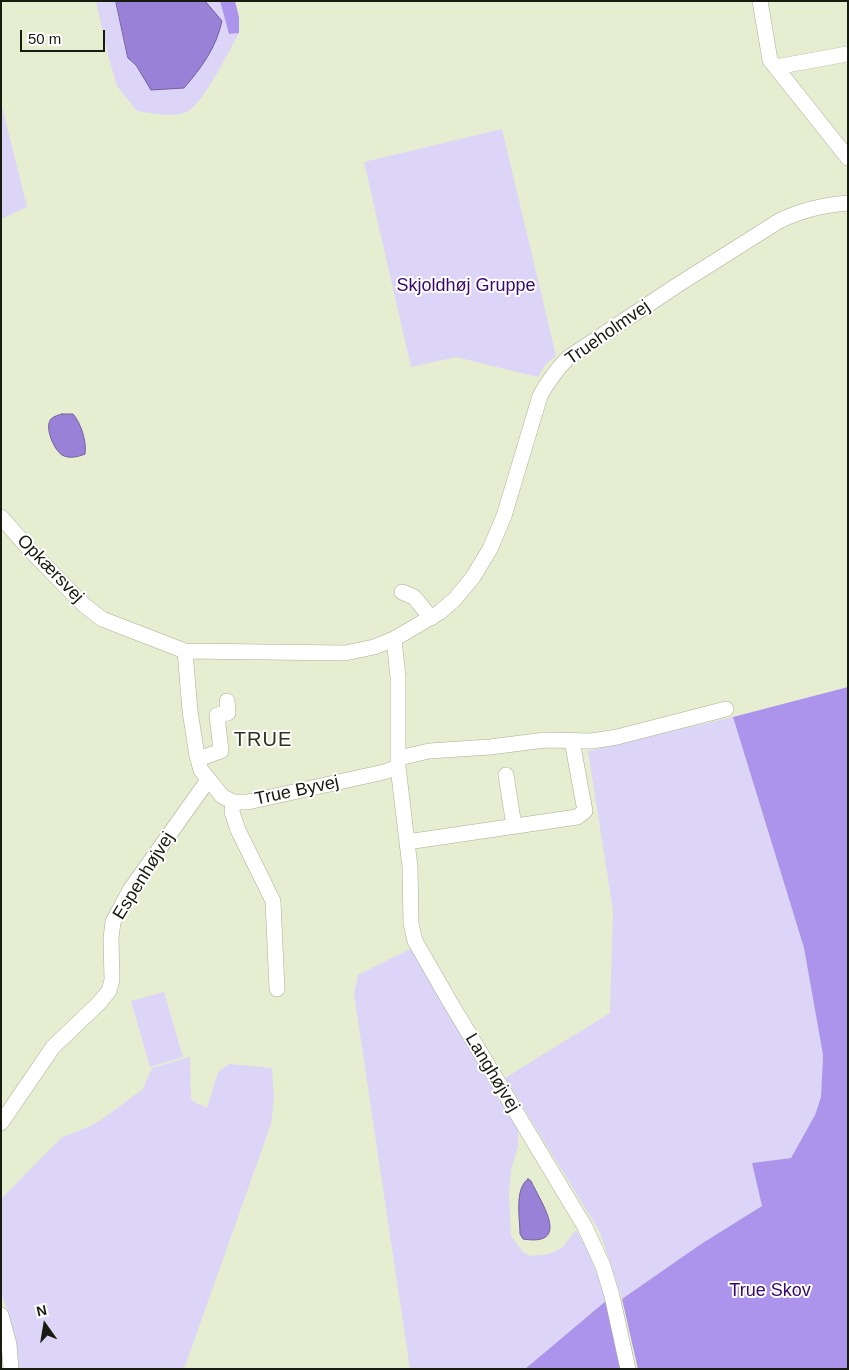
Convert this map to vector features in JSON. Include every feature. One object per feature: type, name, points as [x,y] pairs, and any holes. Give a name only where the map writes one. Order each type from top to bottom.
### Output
[{"type":"street","points":[[760,1],[770,60],[848,158]]},
{"type":"street","points":[[776,67],[847,54]]},
{"type":"street","name":"Trueholmvej","points":[[435,615],[455,599],[490,549],[515,485],[540,396],[550,378],[568,358],[779,220],[810,208],[848,204]]},
{"type":"street","name":"Opkærsvej","points":[[1,517],[84,605],[102,619],[185,651]]},
{"type":"street","points":[[185,651],[345,653],[374,647],[394,639],[435,615],[414,597],[402,592]]},
{"type":"street","points":[[394,639],[398,677],[398,762],[429,751],[490,747],[545,740],[592,741],[617,737],[726,709]]},
{"type":"street","name":"True Byvej","points":[[185,651],[190,711],[198,759],[201,770],[222,796],[234,802],[248,802],[398,762]]},
{"type":"street","points":[[198,759],[221,751],[217,715],[228,713],[227,701]]},
{"type":"street","points":[[407,842],[578,817],[585,811],[572,741]]},
{"type":"street","name":"Langhøjvej","points":[[398,762],[410,867],[411,923],[415,941],[440,987],[585,1227],[605,1274],[628,1369]]},
{"type":"street","points":[[506,776],[514,826]]},
{"type":"street","name":"Espenhøjvej","points":[[1,1123],[53,1046],[99,1003],[109,991],[112,980],[111,938],[113,922],[136,882],[208,780]]},
{"type":"street","points":[[234,802],[232,812],[238,830],[273,901],[277,989]]},
{"type":"street","points":[[1,1315],[9,1344],[11,1369]]},
{"type":"green space","points":[[96,1],[220,1],[229,33],[239,33],[201,98],[188,111],[169,115],[137,111],[117,86]]},
{"type":"green space","points":[[220,1],[235,1],[239,17],[239,33],[229,34]]},
{"type":"green space","points":[[1,102],[27,207],[1,219]]},
{"type":"green space","name":"Skjoldhøj Gruppe","points":[[502,129],[556,356],[546,364],[538,377],[456,357],[411,367],[364,162]]},
{"type":"green space","name":"True Skov","points":[[848,687],[848,1369],[638,1369],[622,1299],[701,1244],[762,1206],[752,1163],[791,1158],[815,1115],[821,1097],[823,1055],[804,948],[733,717]]},
{"type":"green space","points":[[733,717],[804,948],[823,1055],[821,1097],[815,1115],[791,1158],[752,1163],[762,1206],[701,1244],[622,1299],[600,1232],[505,1078],[610,1013],[613,911],[588,751]]},
{"type":"green space","points":[[412,948],[518,1130],[518,1147],[511,1170],[509,1193],[511,1236],[523,1252],[530,1256],[548,1254],[562,1248],[576,1230],[588,1251],[607,1300],[525,1369],[410,1369],[354,994],[358,975]]},
{"type":"green space","points":[[164,992],[183,1057],[150,1067],[131,1001]]},
{"type":"green space","points":[[190,1057],[191,1100],[207,1108],[218,1072],[229,1064],[272,1068],[274,1098],[271,1124],[184,1369],[18,1369],[17,1348],[8,1311],[1,1294],[1,1199],[61,1138],[101,1120],[143,1089],[152,1068]]},
{"type":"green space","points":[[607,1300],[621,1369],[525,1369]]},
{"type":"shaded area","points":[[116,1],[205,1],[222,21],[208,57],[184,88],[151,90],[136,65],[128,58]]},
{"type":"shaded area","points":[[62,414],[73,414],[79,422],[84,438],[85,454],[68,457],[62,455],[56,448],[49,433],[49,423],[52,418]]},
{"type":"shaded area","points":[[528,1179],[541,1200],[549,1220],[550,1229],[547,1236],[538,1240],[523,1239],[520,1234],[519,1197]]},
{"type":"district","name":"TRUE","points":[[263,740]]}]
